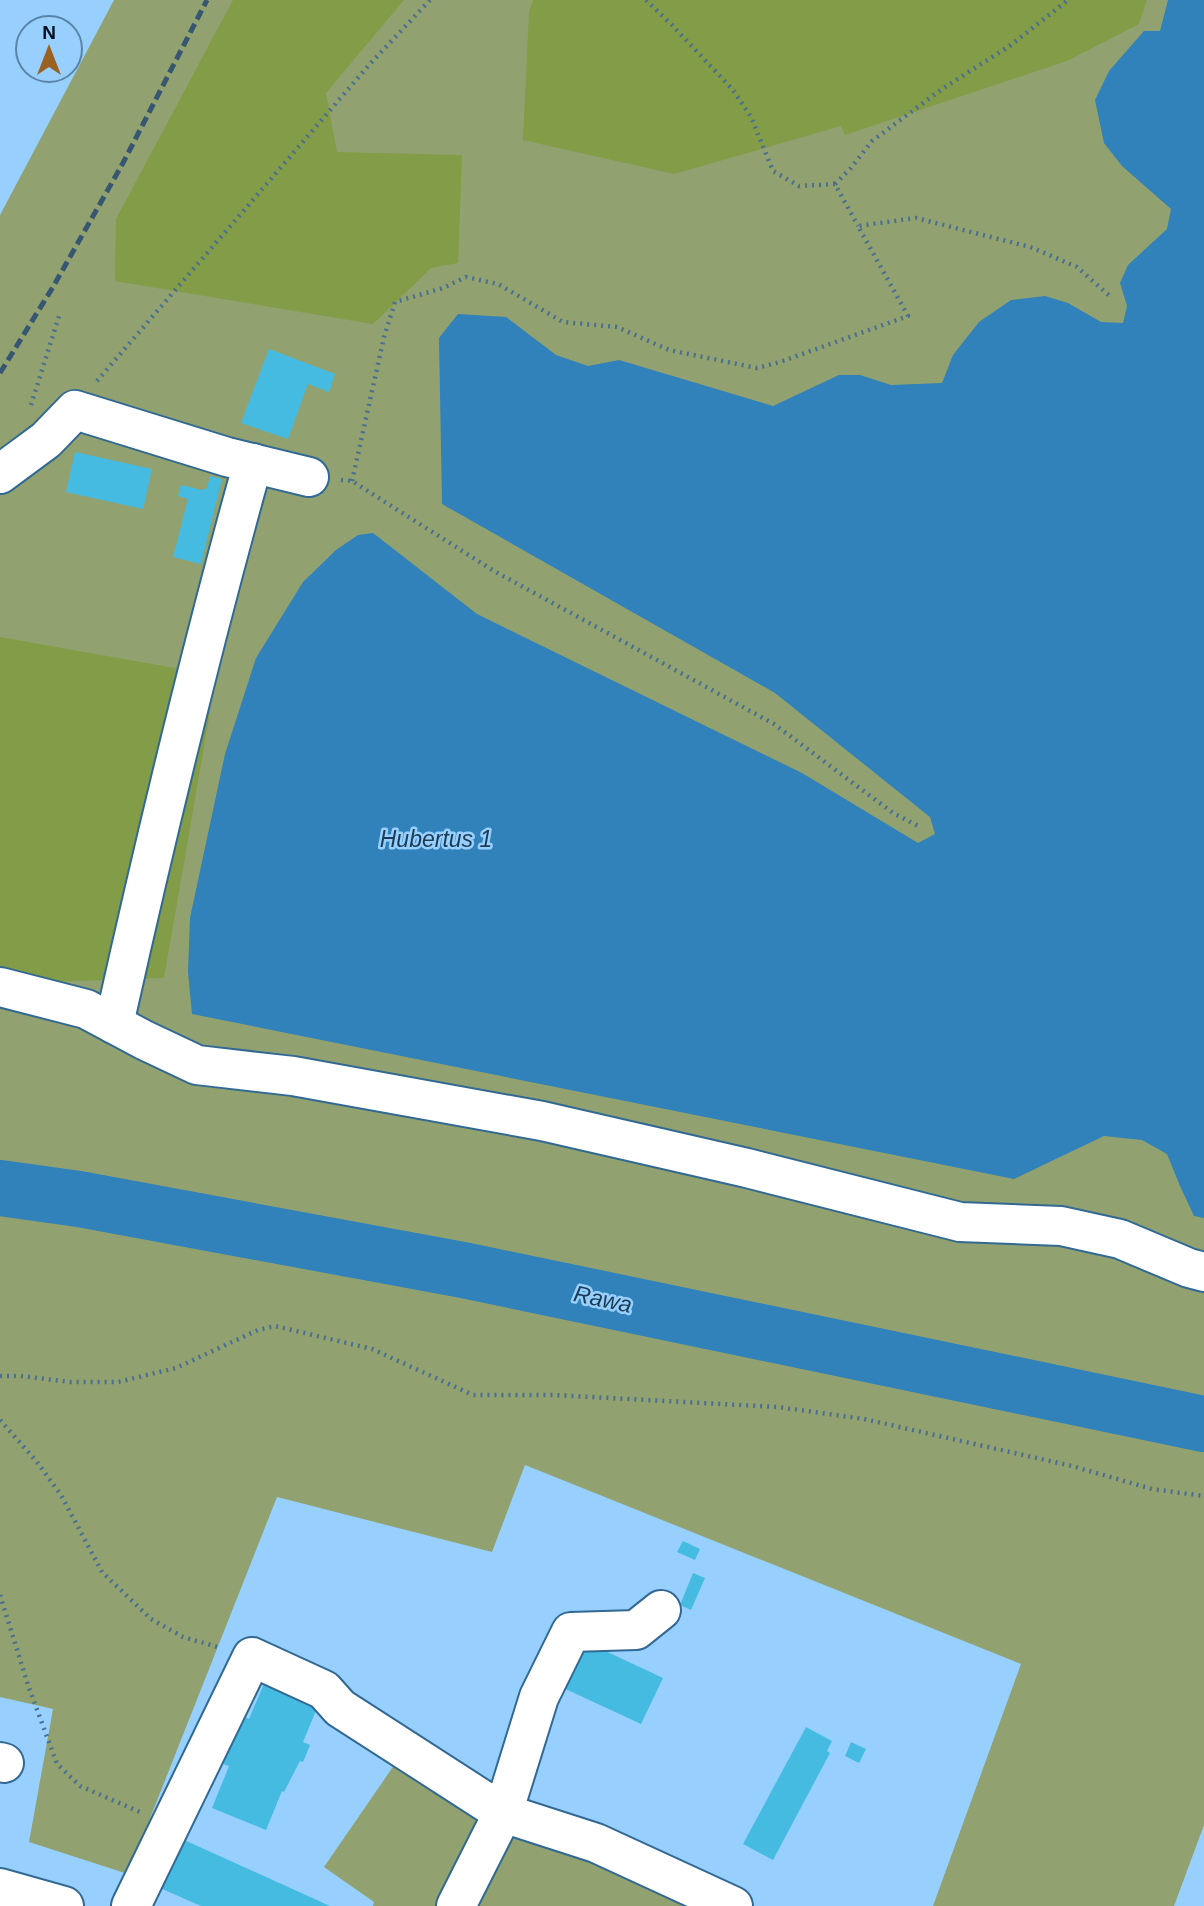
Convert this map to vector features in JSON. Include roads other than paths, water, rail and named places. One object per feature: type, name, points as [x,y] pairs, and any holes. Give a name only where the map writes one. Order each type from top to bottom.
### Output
[{"type":"street","points":[[10,467],[46,440],[75,410],[309,477]]},
{"type":"street","points":[[114,1024],[188,709],[253,463]]},
{"type":"street","points":[[0,987],[86,1009],[197,1065],[293,1076],[542,1121],[747,1168],[960,1222],[1062,1226],[1120,1239],[1204,1272]]},
{"type":"street","points":[[456,1906],[503,1813],[539,1697],[571,1632],[636,1630],[661,1610]]},
{"type":"street","points":[[131,1906],[251,1657],[324,1690],[340,1708],[503,1813],[596,1843],[733,1906]]},
{"type":"street","points":[[0,1888],[64,1906]]},
{"type":"water","name":"Hubertus 1","points":[[1168,0],[1204,0],[1204,1218],[1194,1216],[1167,1154],[1142,1140],[1104,1136],[1014,1179],[192,1014],[188,972],[190,918],[225,754],[256,658],[303,582],[336,550],[358,535],[373,533],[477,614],[802,773],[918,843],[935,834],[930,817],[775,693],[442,504],[439,338],[458,314],[506,317],[556,355],[588,366],[619,360],[773,406],[839,375],[860,375],[891,385],[942,383],[953,355],[979,322],[1011,300],[1045,296],[1068,303],[1101,322],[1123,323],[1127,306],[1120,283],[1128,265],[1167,229],[1171,209],[1122,166],[1104,143],[1095,100],[1109,71],[1144,31],[1160,31]]},
{"type":"waterway","name":"Rawa","points":[[0,1188],[79,1199],[463,1270],[1204,1424]]},
{"type":"railway","points":[[0,373],[53,287],[123,163],[207,0]]}]
